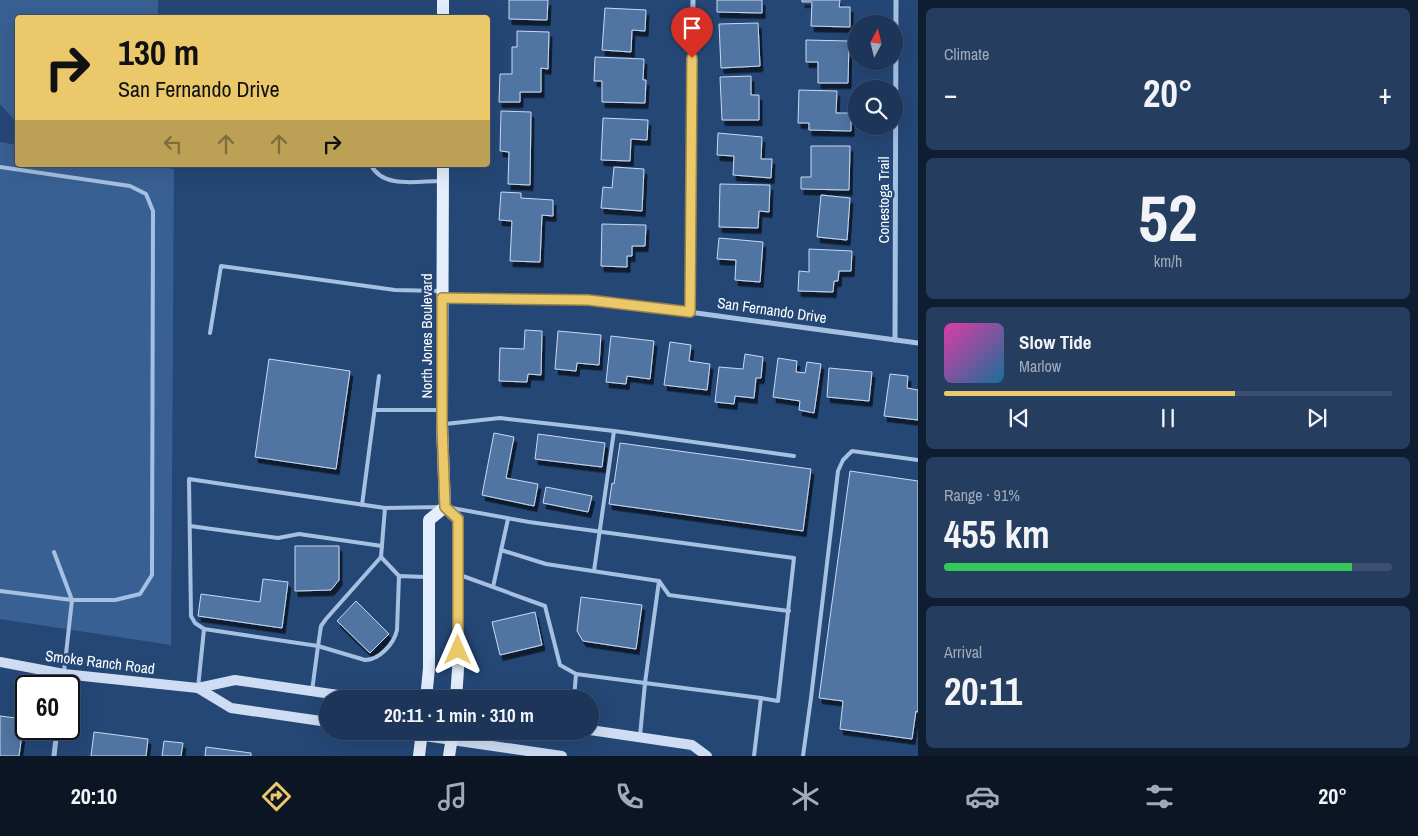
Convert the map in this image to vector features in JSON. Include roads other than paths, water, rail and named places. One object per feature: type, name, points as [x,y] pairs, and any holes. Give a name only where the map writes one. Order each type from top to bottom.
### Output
[{"type":"main road","points":[[443,0],[443,15]]},
{"type":"main road","name":"North Jones Boulevard","points":[[443,167],[442,424],[445,507]]},
{"type":"main road","points":[[427,690],[429,520],[445,507],[458,519],[457,690]]},
{"type":"main road","name":"Smoke Ranch Road","points":[[0,662],[64,674],[198,688],[235,680],[319,692]]},
{"type":"main road","name":"Smoke Ranch Road","points":[[198,688],[230,708],[319,721]]},
{"type":"main road","points":[[599,731],[692,745],[707,756]]},
{"type":"main road","points":[[419,756],[421,740]]},
{"type":"main road","points":[[449,756],[451,740]]},
{"type":"main road","points":[[470,740],[535,754],[562,756]]},
{"type":"street","points":[[690,312],[693,0]]},
{"type":"street","name":"Conestoga Trail","points":[[895,340],[896,0]]},
{"type":"street","name":"San Fernando Drive","points":[[442,294],[588,300],[918,343]]},
{"type":"street","points":[[54,756],[56,740]]},
{"type":"lane","points":[[0,167],[130,186],[146,194],[153,211],[152,575],[140,594],[115,600],[72,600],[0,591]]},
{"type":"lane","points":[[372,167],[380,176],[395,182],[443,181]]},
{"type":"lane","points":[[210,333],[221,266],[395,290],[442,294]]},
{"type":"lane","points":[[362,505],[379,376]]},
{"type":"lane","points":[[374,410],[442,410]]},
{"type":"lane","points":[[442,424],[500,418],[614,431],[794,456]]},
{"type":"lane","points":[[594,571],[614,431]]},
{"type":"lane","points":[[803,756],[838,472],[843,460],[852,451],[918,460]]},
{"type":"lane","points":[[399,576],[396,637],[392,644],[371,660],[364,660],[318,646],[204,629],[195,623],[191,616],[189,479],[385,508],[445,507],[508,519],[794,558],[778,701],[576,674],[560,665],[544,606],[458,574]]},
{"type":"lane","points":[[312,691],[322,626],[326,619],[381,558],[385,508]]},
{"type":"lane","points":[[493,587],[508,519]]},
{"type":"lane","points":[[190,526],[278,538],[299,534],[382,546]]},
{"type":"lane","points":[[501,550],[546,564],[659,580],[669,595],[789,611]]},
{"type":"lane","points":[[54,552],[72,600],[64,674]]},
{"type":"lane","points":[[381,558],[399,576],[428,577]]},
{"type":"lane","points":[[640,738],[645,683],[659,580]]},
{"type":"lane","points":[[198,688],[204,629]]},
{"type":"lane","points":[[575,690],[576,674]]},
{"type":"lane","points":[[754,756],[761,698]]}]
